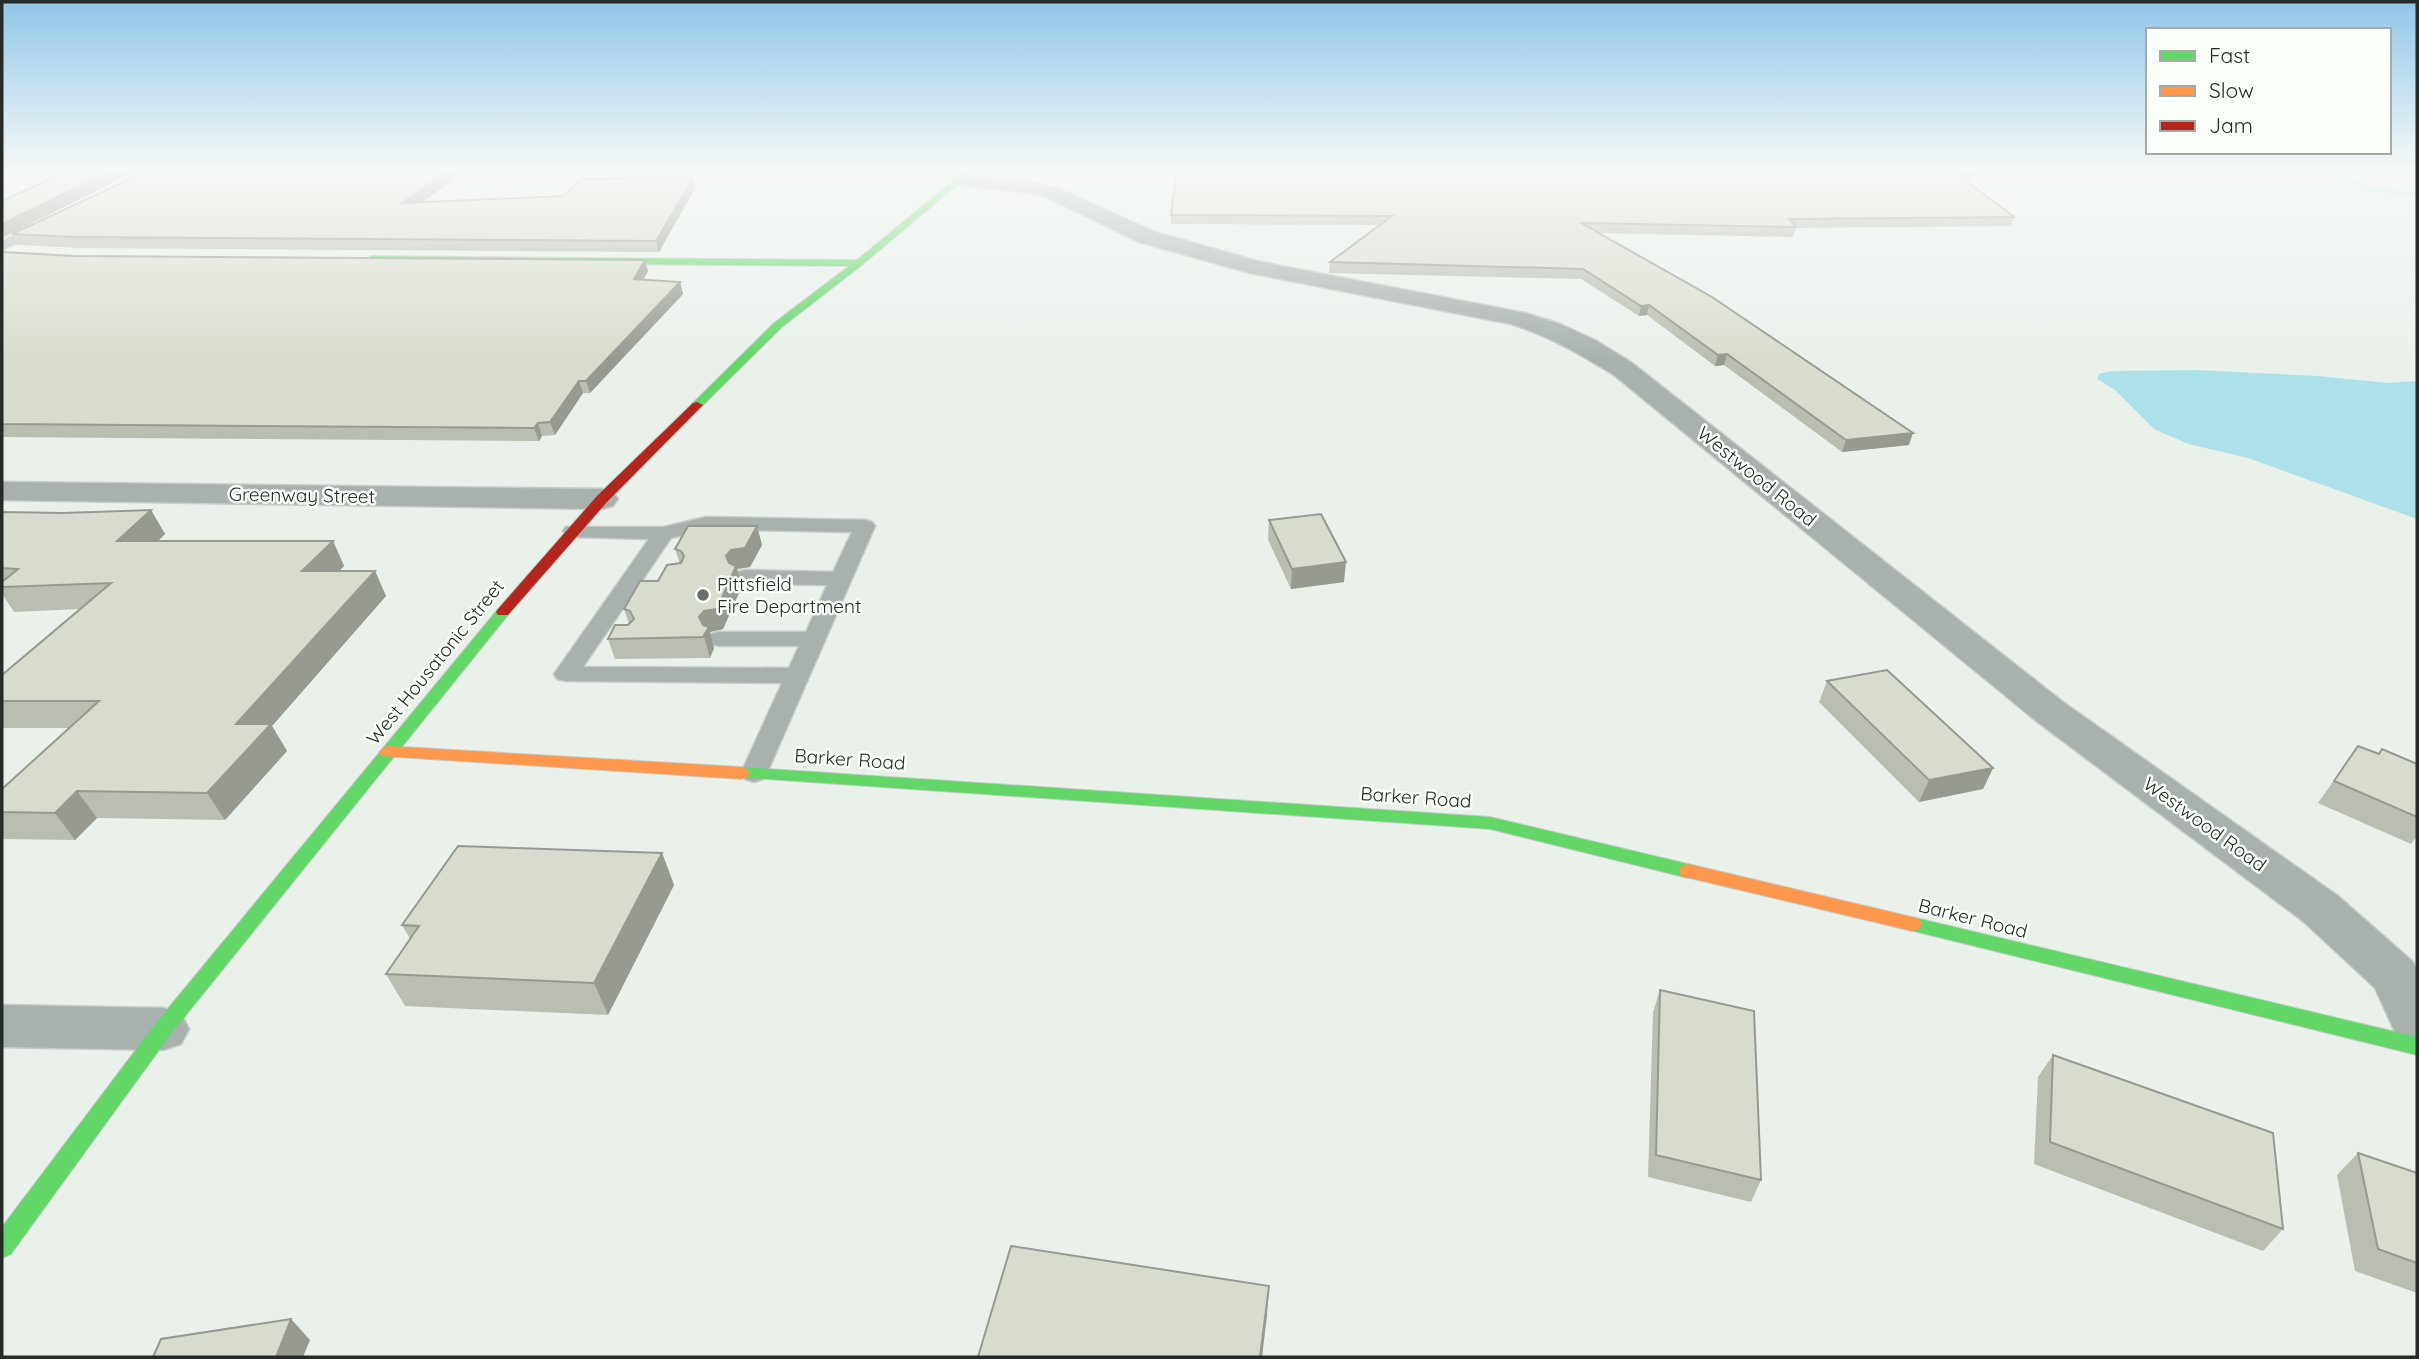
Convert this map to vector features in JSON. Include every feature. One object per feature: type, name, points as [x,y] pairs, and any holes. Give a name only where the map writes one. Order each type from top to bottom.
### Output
[{"type":"main road","name":"West Housatonic Street","points":[[2,1246],[163,1029],[527,583],[603,499],[778,325],[895,233]]},
{"type":"main road","points":[[2,254],[28,255]]},
{"type":"main road","points":[[355,259],[859,263]]},
{"type":"main road","name":"Barker Road","points":[[387,752],[754,773],[1490,823],[2417,1046]]},
{"type":"street","name":"Westwood Road","points":[[1139,233],[1192,251],[1258,268],[1516,318],[1552,329],[1586,346],[1623,369],[1701,430],[2049,711],[2321,909],[2395,976],[2417,1026]]},
{"type":"street","name":"Greenway Street","points":[[2,491],[603,499]]},
{"type":"street","points":[[2,1026],[163,1029]]},
{"type":"lane","points":[[2,246],[28,233]]},
{"type":"lane","points":[[573,531],[664,533],[706,523],[865,526],[754,773]]},
{"type":"lane","points":[[664,533],[644,577],[590,637],[566,674],[799,676]]},
{"type":"lane","points":[[745,578],[842,579]]},
{"type":"lane","points":[[590,637],[615,638]]},
{"type":"lane","points":[[719,639],[815,639]]},
{"type":"water","points":[[2196,370],[2318,376],[2389,383],[2417,381],[2417,519],[2248,458],[2188,444],[2154,429],[2115,390],[2097,379],[2099,374],[2111,371]]},
{"type":"building","points":[[660,233],[656,241],[74,237],[12,234]]},
{"type":"building","points":[[1369,233],[1599,233],[1712,297],[1913,433],[1846,440],[1727,354],[1718,355],[1649,305],[1641,306],[1583,269],[1330,262]]},
{"type":"building","points":[[2,252],[74,256],[645,260],[634,279],[680,282],[586,381],[579,381],[550,422],[538,423],[534,428],[2,424]]},
{"type":"building","points":[[151,510],[117,541],[333,541],[302,571],[375,571],[236,724],[271,724],[207,793],[77,791],[55,813],[2,812],[2,789],[99,701],[2,701],[2,675],[111,583],[2,587],[2,582],[18,569],[2,568],[2,512]]},
{"type":"building","points":[[1321,514],[1346,562],[1292,569],[1269,520]]},
{"type":"building","points":[[688,526],[757,526],[745,548],[731,550],[726,556],[729,563],[736,566],[717,609],[704,611],[699,617],[703,625],[709,627],[703,637],[608,639],[615,625],[628,625],[634,619],[630,611],[624,609],[640,581],[658,581],[667,565],[681,563],[684,556],[681,551],[675,549]]},
{"type":"building","points":[[1887,670],[1993,768],[1929,780],[1827,681]]},
{"type":"building","points":[[2358,746],[2379,754],[2382,749],[2417,764],[2417,817],[2334,781]]},
{"type":"building","points":[[458,846],[662,853],[594,983],[386,974],[419,926],[402,925]]},
{"type":"building","points":[[1660,990],[1754,1011],[1761,1180],[1656,1155]]},
{"type":"building","points":[[2053,1055],[2273,1133],[2283,1229],[2050,1142]]},
{"type":"building","points":[[2358,1153],[2417,1173],[2417,1263],[2378,1249]]},
{"type":"building","points":[[1011,1246],[1269,1286],[1260,1357],[978,1357]]},
{"type":"building","points":[[291,1319],[276,1357],[153,1357],[161,1339]]},
{"type":"traffic: fast","points":[[697,405],[778,325],[895,233]]},
{"type":"traffic: fast","points":[[371,259],[859,263]]},
{"type":"traffic: fast","points":[[2,1246],[163,1029],[503,612]]},
{"type":"traffic: fast","points":[[741,773],[1490,823],[1688,871]]},
{"type":"traffic: fast","points":[[1912,924],[2417,1046]]},
{"type":"traffic: slow","points":[[387,752],[741,773]]},
{"type":"traffic: slow","points":[[1688,871],[1912,924]]},
{"type":"traffic: jam","points":[[503,612],[602,499],[697,405]]},
{"type":"place","name":"Pittsfield Fire Department","points":[[703,595]]}]
